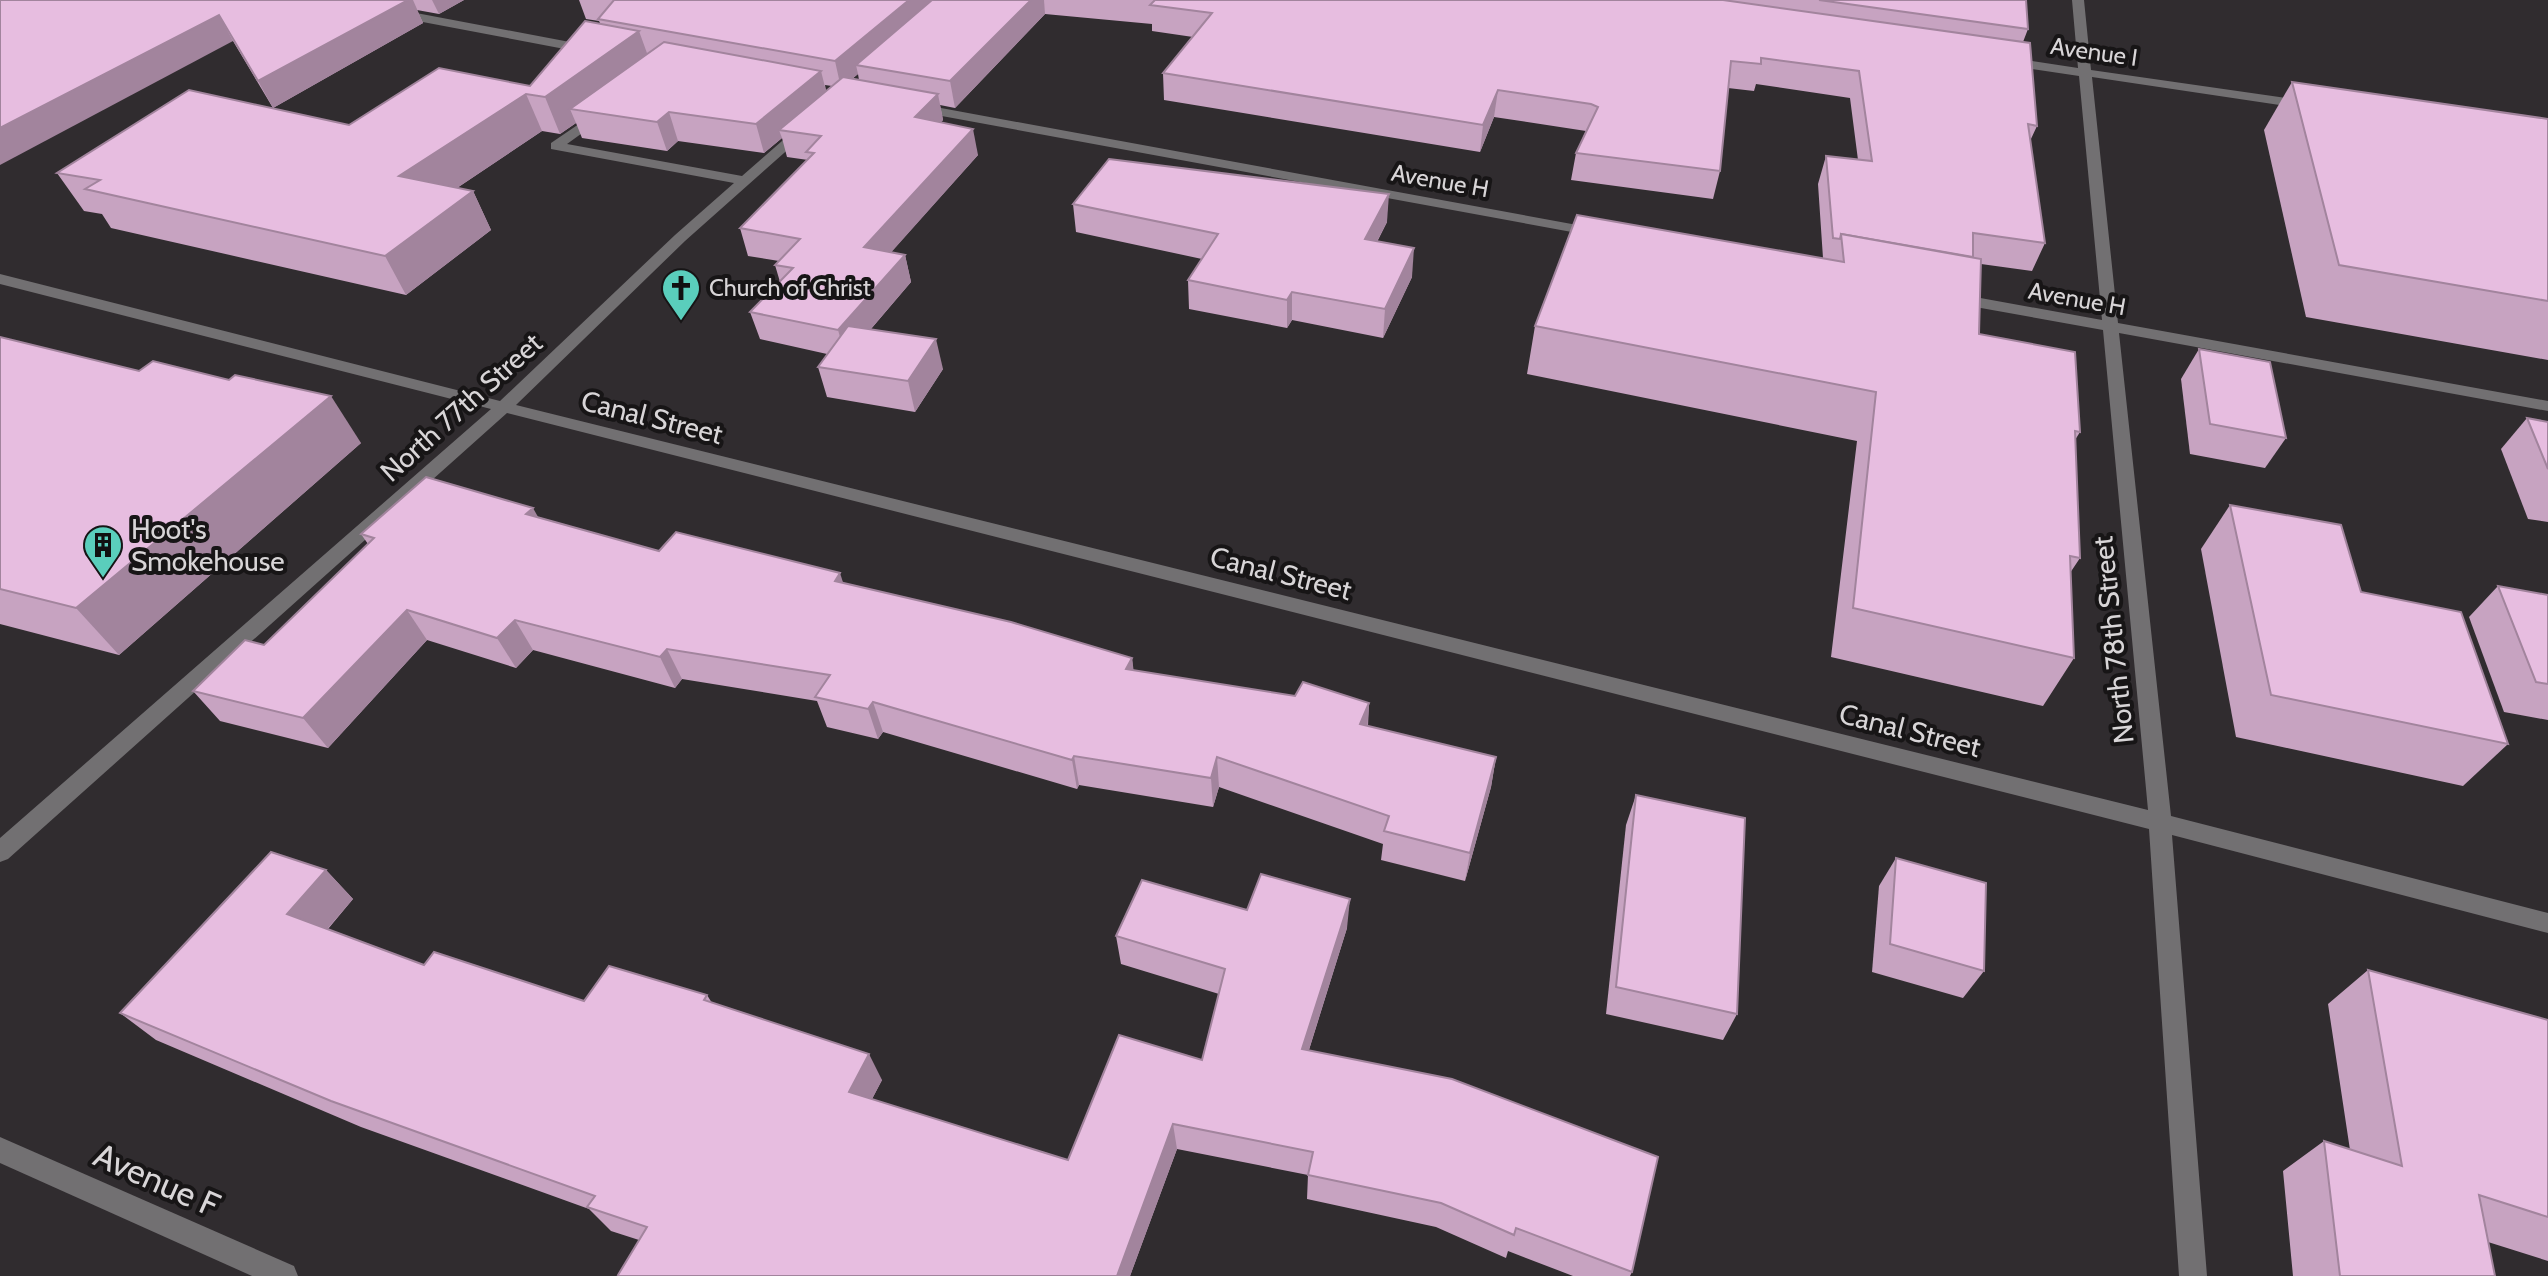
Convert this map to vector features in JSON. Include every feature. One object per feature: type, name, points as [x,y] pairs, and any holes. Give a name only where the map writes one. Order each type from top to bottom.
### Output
[{"type":"street","name":"North 78th Street","points":[[2078,0],[2160,821],[2193,1276]]},
{"type":"street","points":[[383,11],[613,54]]},
{"type":"street","name":"Avenue I","points":[[1991,59],[2327,108]]},
{"type":"street","points":[[616,102],[556,146],[745,181]]},
{"type":"street","name":"Avenue H","points":[[892,103],[1610,235]]},
{"type":"street","name":"North 77th Street","points":[[0,852],[502,409],[745,181],[812,123]]},
{"type":"street","name":"Canal Street","points":[[0,279],[502,409],[2160,821],[2548,923]]},
{"type":"street","name":"Avenue H","points":[[1938,295],[2548,406]]},
{"type":"street","name":"Avenue F","points":[[0,1150],[284,1276]]},
{"type":"building","points":[[0,0],[408,0],[258,81],[219,15],[0,128]]},
{"type":"building","points":[[614,0],[909,0],[835,61],[598,19]]},
{"type":"building","points":[[932,0],[1031,0],[950,81],[856,65]]},
{"type":"building","points":[[1155,0],[1723,0],[2030,43],[2037,126],[2028,124],[2045,243],[1973,233],[1973,257],[1841,234],[1840,239],[1833,238],[1826,156],[1872,161],[1859,71],[1761,58],[1761,64],[1731,61],[1720,171],[1576,153],[1598,107],[1591,104],[1498,90],[1483,125],[1163,73],[1212,13],[1150,5]]},
{"type":"building","points":[[1819,0],[2026,0],[2028,29]]},
{"type":"building","points":[[585,21],[639,31],[545,97],[526,94],[399,176],[473,191],[385,256],[85,189],[100,180],[57,173],[189,90],[349,125],[439,68],[530,86]]},
{"type":"building","points":[[664,42],[821,71],[756,124],[669,112],[657,122],[570,109]]},
{"type":"building","points":[[843,77],[938,94],[915,117],[973,129],[864,247],[905,255],[838,330],[750,312],[793,268],[775,265],[800,239],[740,228],[814,153],[806,152],[821,136],[779,130]]},
{"type":"building","points":[[2292,82],[2548,119],[2548,301],[2339,265]]},
{"type":"building","points":[[1109,159],[1389,194],[1365,239],[1414,248],[1385,309],[1292,292],[1287,300],[1188,280],[1218,234],[1073,204]]},
{"type":"building","points":[[1577,215],[1844,262],[1841,234],[1981,259],[1979,334],[2075,352],[2080,432],[2075,431],[2080,558],[2070,556],[2074,658],[1853,608],[1876,392],[1535,326]]},
{"type":"building","points":[[848,326],[936,339],[908,381],[818,367]]},
{"type":"building","points":[[0,337],[139,371],[153,361],[229,380],[235,375],[331,396],[76,608],[0,589]]},
{"type":"building","points":[[2199,349],[2270,362],[2286,438],[2210,424]]},
{"type":"building","points":[[2527,418],[2548,422],[2548,469]]},
{"type":"building","points":[[426,477],[533,508],[526,514],[659,551],[676,532],[840,573],[835,581],[1011,622],[1132,658],[1126,669],[1295,696],[1303,682],[1369,703],[1360,724],[1496,757],[1470,853],[1384,831],[1389,816],[1217,757],[1211,778],[1074,756],[1072,760],[873,702],[868,709],[815,697],[830,675],[667,649],[660,657],[515,620],[497,638],[407,610],[303,718],[193,691],[245,640],[264,645],[374,538],[361,534]]},
{"type":"building","points":[[2230,505],[2341,525],[2361,592],[2461,612],[2508,744],[2271,695]]},
{"type":"building","points":[[2498,586],[2548,595],[2548,684],[2536,682]]},
{"type":"building","points":[[1636,795],[1745,818],[1737,1014],[1616,987]]},
{"type":"building","points":[[271,852],[326,870],[287,914],[424,965],[434,952],[584,1001],[609,966],[707,995],[704,1000],[869,1054],[849,1092],[1068,1160],[1119,1035],[1202,1060],[1225,969],[1116,936],[1142,880],[1247,910],[1261,874],[1350,899],[1302,1049],[1452,1079],[1658,1157],[1632,1272],[1516,1228],[1514,1235],[1441,1203],[1308,1175],[1313,1152],[1173,1124],[1117,1276],[620,1276],[647,1227],[587,1207],[595,1196],[331,1101],[120,1013]]},
{"type":"building","points":[[1896,858],[1986,883],[1984,971],[1890,944]]},
{"type":"building","points":[[2368,970],[2548,1020],[2548,1217],[2479,1195],[2495,1276],[2340,1276],[2324,1141],[2402,1166]]},
{"type":"place","name":"Church of Christ","points":[[681,322]]},
{"type":"place","name":"Hoot's Smokehouse","points":[[103,579]]}]
